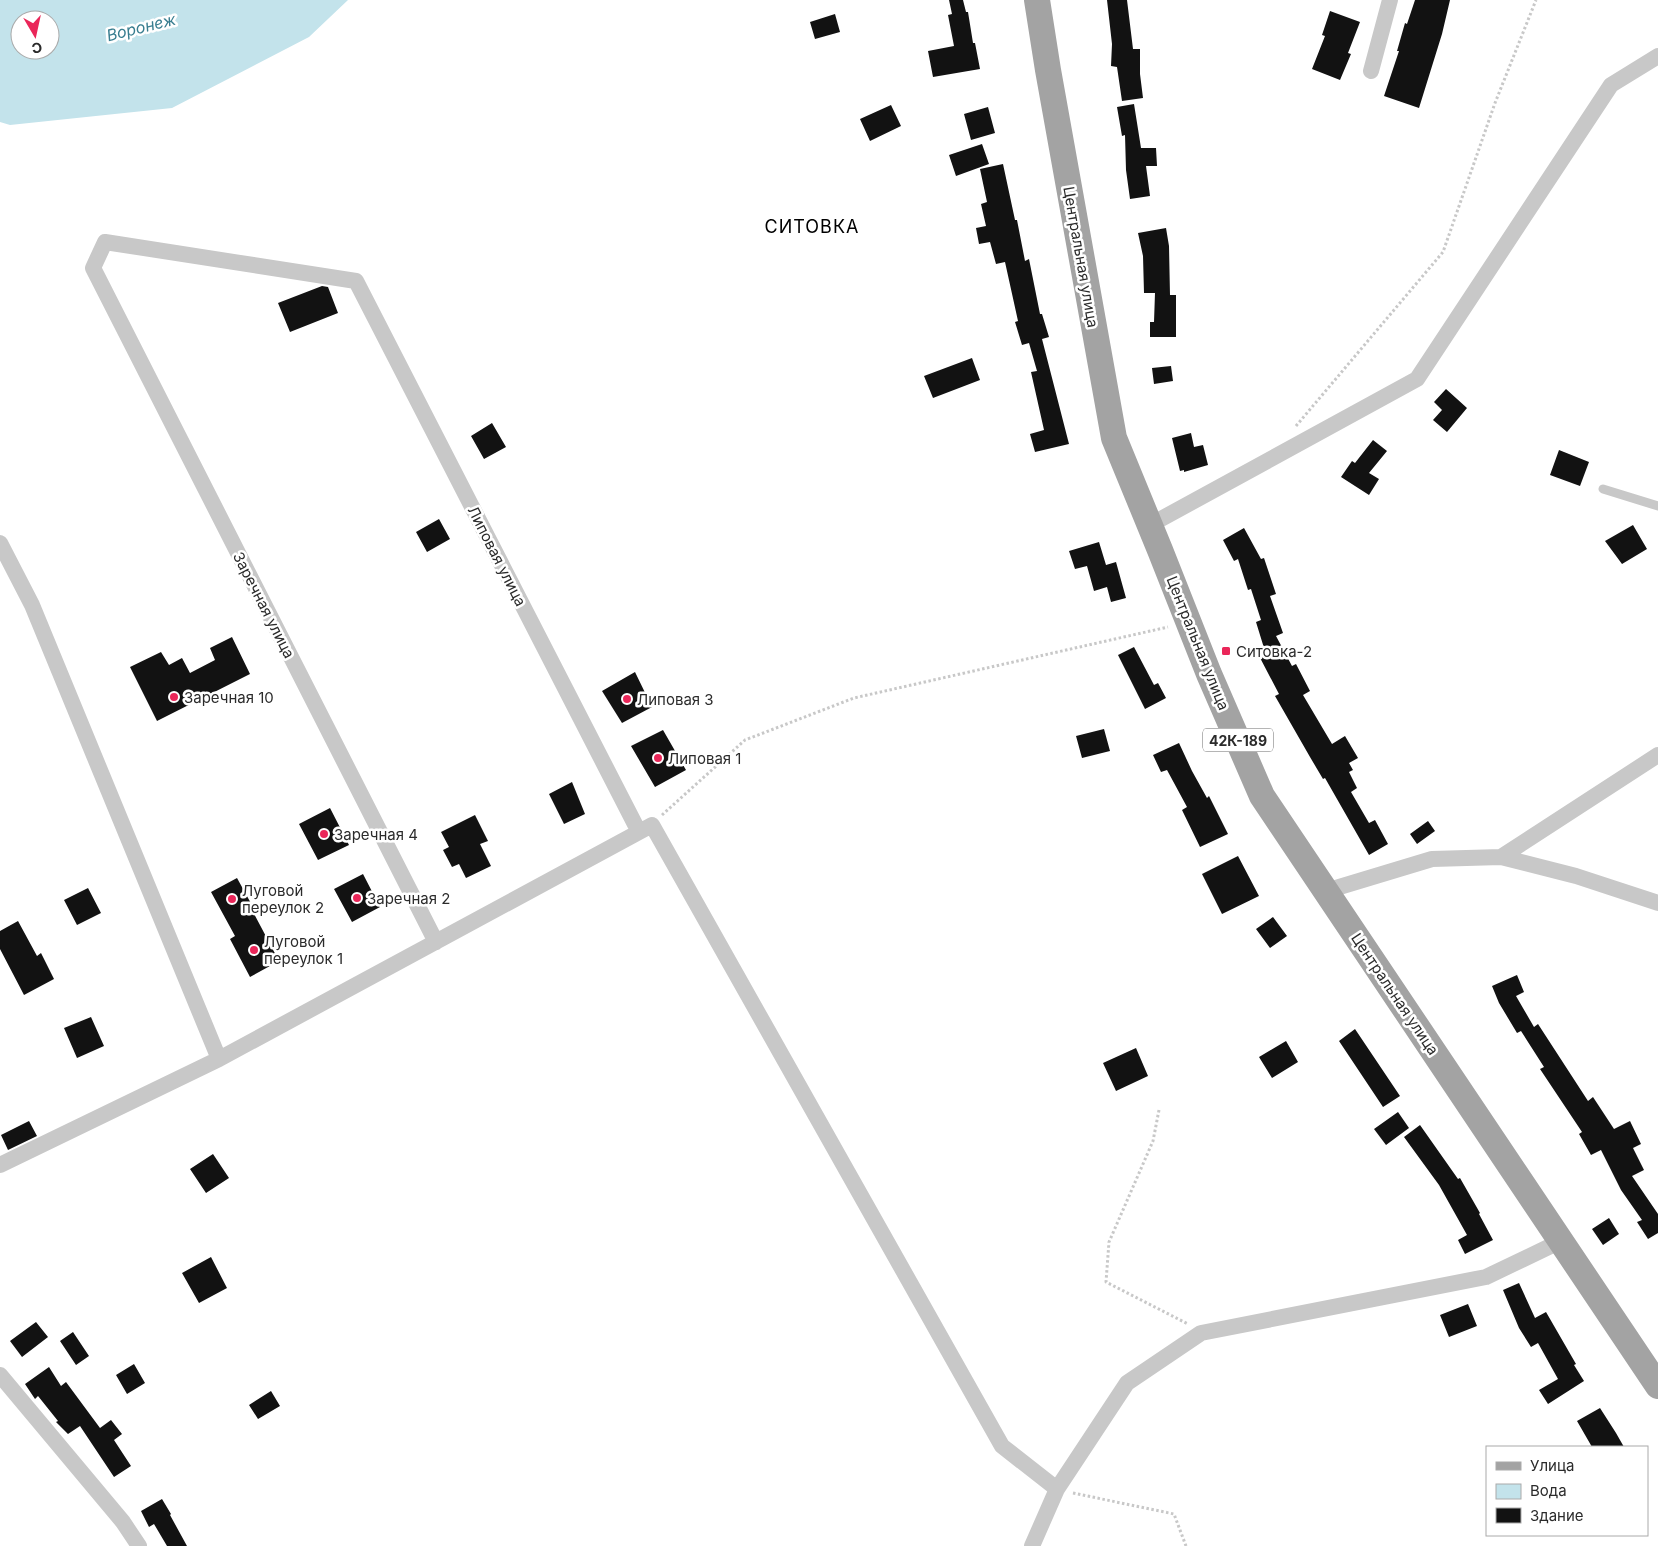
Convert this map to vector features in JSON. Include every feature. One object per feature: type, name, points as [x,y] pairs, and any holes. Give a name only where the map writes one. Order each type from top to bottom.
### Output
[{"type":"main road","name":"Центральная улица","points":[[1037,0],[1114,438],[1209,674],[1262,796],[1658,1386]]},
{"type":"street","points":[[1371,71],[1390,0]]},
{"type":"street","points":[[1150,525],[1417,379],[1611,86],[1658,56]]},
{"type":"street","name":"Липовая улица","points":[[93,268],[104,242],[356,281],[645,828],[1002,1446],[1057,1489]]},
{"type":"street","name":"Заречная улица","points":[[93,268],[436,942]]},
{"type":"street","points":[[0,543],[32,605],[219,1059]]},
{"type":"street","points":[[1500,857],[1658,755]]},
{"type":"street","points":[[0,1165],[219,1059],[645,828]]},
{"type":"street","points":[[1326,891],[1432,859],[1500,857],[1576,876],[1658,903]]},
{"type":"street","points":[[1032,1546],[1057,1489],[1128,1383],[1204,1332],[1486,1277],[1561,1241]]},
{"type":"street","points":[[0,1375],[123,1522],[139,1546]]},
{"type":"lane","points":[[1603,489],[1658,506]]},
{"type":"path","points":[[1294,428],[1444,252],[1495,103],[1536,0]]},
{"type":"path","points":[[645,828],[745,740],[854,698],[1188,622]]},
{"type":"path","points":[[1158,1110],[1153,1141],[1109,1242],[1106,1282],[1204,1332]]},
{"type":"path","points":[[1057,1489],[1174,1514],[1186,1546]]},
{"type":"water","name":"Воронеж","points":[[0,0],[348,0],[309,37],[172,108],[10,125],[0,122]]},
{"type":"building","points":[[949,0],[963,0],[966,12],[968,12],[980,69],[933,77],[928,51],[954,46],[948,15],[952,14]]},
{"type":"building","points":[[1107,0],[1127,0],[1133,49],[1140,49],[1140,74],[1143,98],[1122,101],[1117,67],[1111,66],[1112,44]]},
{"type":"building","points":[[1415,0],[1450,0],[1442,34],[1419,108],[1384,96],[1399,51],[1397,51],[1405,23],[1407,24]]},
{"type":"building","points":[[1330,11],[1360,22],[1348,53],[1351,54],[1340,80],[1312,69],[1325,36],[1322,35]]},
{"type":"building","points":[[835,14],[840,32],[815,39],[810,22]]},
{"type":"building","points":[[1134,104],[1141,148],[1156,148],[1157,166],[1146,166],[1150,196],[1130,199],[1126,170],[1125,135],[1122,136],[1117,107]]},
{"type":"building","points":[[891,105],[901,126],[870,141],[860,119]]},
{"type":"building","points":[[988,107],[995,133],[971,140],[964,114]]},
{"type":"building","points":[[982,144],[989,164],[956,176],[949,155]]},
{"type":"building","points":[[1003,164],[1025,261],[1029,259],[1040,314],[1042,314],[1049,337],[1042,339],[1069,444],[1035,452],[1030,434],[1044,430],[1031,372],[1037,371],[1029,343],[1022,345],[1015,322],[1018,321],[1005,262],[996,264],[990,242],[979,244],[976,228],[986,226],[981,204],[987,202],[980,169]]},
{"type":"building","points":[[1166,228],[1169,246],[1170,295],[1176,295],[1176,337],[1150,337],[1150,322],[1154,322],[1155,293],[1144,293],[1143,256],[1138,233]]},
{"type":"building","points":[[322,286],[328,287],[338,313],[290,332],[278,303]]},
{"type":"building","points":[[972,358],[980,380],[933,398],[924,376]]},
{"type":"building","points":[[1171,366],[1173,381],[1154,384],[1152,368]]},
{"type":"building","points":[[1446,389],[1467,408],[1447,432],[1433,420],[1442,410],[1434,402]]},
{"type":"building","points":[[492,423],[506,447],[484,459],[471,436]]},
{"type":"building","points":[[1191,433],[1194,447],[1203,445],[1208,465],[1184,472],[1184,470],[1180,471],[1172,438]]},
{"type":"building","points":[[1373,440],[1387,451],[1369,473],[1379,479],[1369,495],[1341,477],[1352,461],[1355,463]]},
{"type":"building","points":[[1559,450],[1589,462],[1580,486],[1550,475]]},
{"type":"building","points":[[439,519],[450,539],[427,552],[416,532]]},
{"type":"building","points":[[1633,525],[1647,549],[1622,564],[1605,541]]},
{"type":"building","points":[[1244,528],[1261,559],[1264,558],[1276,594],[1270,596],[1283,633],[1276,636],[1292,666],[1296,664],[1310,691],[1303,695],[1332,744],[1345,736],[1358,758],[1349,763],[1353,770],[1349,772],[1357,788],[1351,792],[1369,823],[1375,820],[1388,844],[1369,855],[1275,696],[1279,694],[1257,652],[1264,648],[1256,622],[1261,620],[1251,589],[1248,590],[1238,559],[1234,561],[1223,540]]},
{"type":"building","points":[[1099,542],[1106,565],[1116,562],[1126,598],[1111,602],[1107,587],[1094,591],[1087,566],[1075,569],[1069,551]]},
{"type":"building","name":"Заречная 10","points":[[232,637],[250,674],[157,721],[130,667],[161,652],[169,665],[182,658],[190,673],[215,660],[210,648]]},
{"type":"building","points":[[1134,647],[1154,685],[1158,683],[1166,698],[1145,709],[1118,655]]},
{"type":"building","name":"Липовая 3","points":[[635,672],[652,707],[622,723],[602,691]]},
{"type":"building","points":[[1104,729],[1110,751],[1082,758],[1076,736]]},
{"type":"building","name":"Липовая 1","points":[[663,730],[686,770],[655,787],[631,746]]},
{"type":"building","points":[[1179,743],[1192,771],[1207,798],[1209,796],[1228,834],[1200,847],[1182,810],[1187,807],[1167,770],[1161,772],[1153,755]]},
{"type":"building","points":[[572,782],[585,814],[564,824],[549,794]]},
{"type":"building","name":"Заречная 4","points":[[330,808],[349,845],[318,860],[299,824]]},
{"type":"building","points":[[475,815],[488,841],[480,844],[491,866],[466,878],[459,864],[452,867],[443,850],[449,847],[441,832]]},
{"type":"building","points":[[1428,821],[1435,831],[1417,844],[1410,834]]},
{"type":"building","points":[[1238,856],[1259,896],[1222,914],[1202,874]]},
{"type":"building","name":"Заречная 2","points":[[363,874],[380,907],[352,922],[334,889]]},
{"type":"building","points":[[237,878],[279,961],[250,977],[230,939],[235,936],[211,892]]},
{"type":"building","points":[[88,888],[101,913],[77,925],[64,900]]},
{"type":"building","points":[[1273,917],[1287,936],[1270,948],[1256,929]]},
{"type":"building","points":[[18,921],[37,956],[41,953],[54,979],[24,995],[0,949],[0,931]]},
{"type":"building","points":[[1517,975],[1524,992],[1516,996],[1534,1027],[1538,1024],[1588,1101],[1593,1097],[1614,1129],[1630,1121],[1641,1144],[1633,1148],[1644,1170],[1632,1176],[1658,1214],[1658,1233],[1648,1239],[1637,1222],[1642,1220],[1621,1190],[1601,1150],[1591,1155],[1579,1134],[1582,1132],[1540,1069],[1544,1067],[1521,1031],[1517,1033],[1499,1003],[1492,986]]},
{"type":"building","points":[[91,1017],[104,1046],[77,1058],[64,1028]]},
{"type":"building","points":[[1355,1029],[1400,1096],[1383,1107],[1339,1041]]},
{"type":"building","points":[[1286,1041],[1298,1062],[1272,1078],[1259,1057]]},
{"type":"building","points":[[1136,1048],[1148,1076],[1116,1091],[1103,1063]]},
{"type":"building","points":[[1398,1112],[1409,1128],[1386,1145],[1374,1129]]},
{"type":"building","points":[[29,1121],[37,1136],[8,1150],[1,1135]]},
{"type":"building","points":[[1420,1125],[1458,1179],[1460,1178],[1493,1240],[1465,1254],[1458,1240],[1467,1235],[1439,1185],[1404,1137]]},
{"type":"building","points":[[213,1154],[229,1178],[206,1193],[190,1169]]},
{"type":"building","points":[[1609,1218],[1619,1234],[1603,1245],[1592,1229]]},
{"type":"building","points":[[211,1257],[227,1288],[199,1303],[182,1273]]},
{"type":"building","points":[[1519,1283],[1535,1318],[1546,1312],[1584,1381],[1548,1404],[1539,1390],[1558,1379],[1538,1343],[1531,1347],[1519,1328],[1503,1290]]},
{"type":"building","points":[[1468,1304],[1477,1326],[1449,1337],[1440,1315]]},
{"type":"building","points":[[36,1322],[48,1337],[22,1357],[10,1341]]},
{"type":"building","points":[[73,1332],[89,1356],[76,1365],[60,1341]]},
{"type":"building","points":[[134,1364],[145,1383],[127,1394],[116,1375]]},
{"type":"building","points":[[49,1367],[61,1386],[66,1382],[100,1428],[111,1420],[122,1434],[114,1440],[131,1466],[114,1477],[80,1426],[68,1434],[56,1422],[58,1421],[38,1396],[35,1399],[25,1384]]},
{"type":"building","points":[[271,1391],[280,1406],[258,1419],[249,1405]]},
{"type":"building","points":[[1600,1408],[1623,1446],[1591,1446],[1577,1421]]},
{"type":"building","points":[[162,1499],[187,1546],[167,1546],[154,1524],[149,1527],[141,1511]]},
{"type":"place","name":"Ситовка-2","points":[[1226,651]]},
{"type":"place","name":"Заречная 10","points":[[174,697]]},
{"type":"place","name":"Липовая 3","points":[[627,699]]},
{"type":"place","name":"Липовая 1","points":[[658,758]]},
{"type":"place","name":"Заречная 4","points":[[324,834]]},
{"type":"place","name":"Заречная 2","points":[[357,898]]},
{"type":"place","name":"Луговой переулок 2","points":[[232,899]]},
{"type":"place","name":"Луговой переулок 1","points":[[254,950]]},
{"type":"district","name":"СИТОВКА","points":[[812,226]]}]
